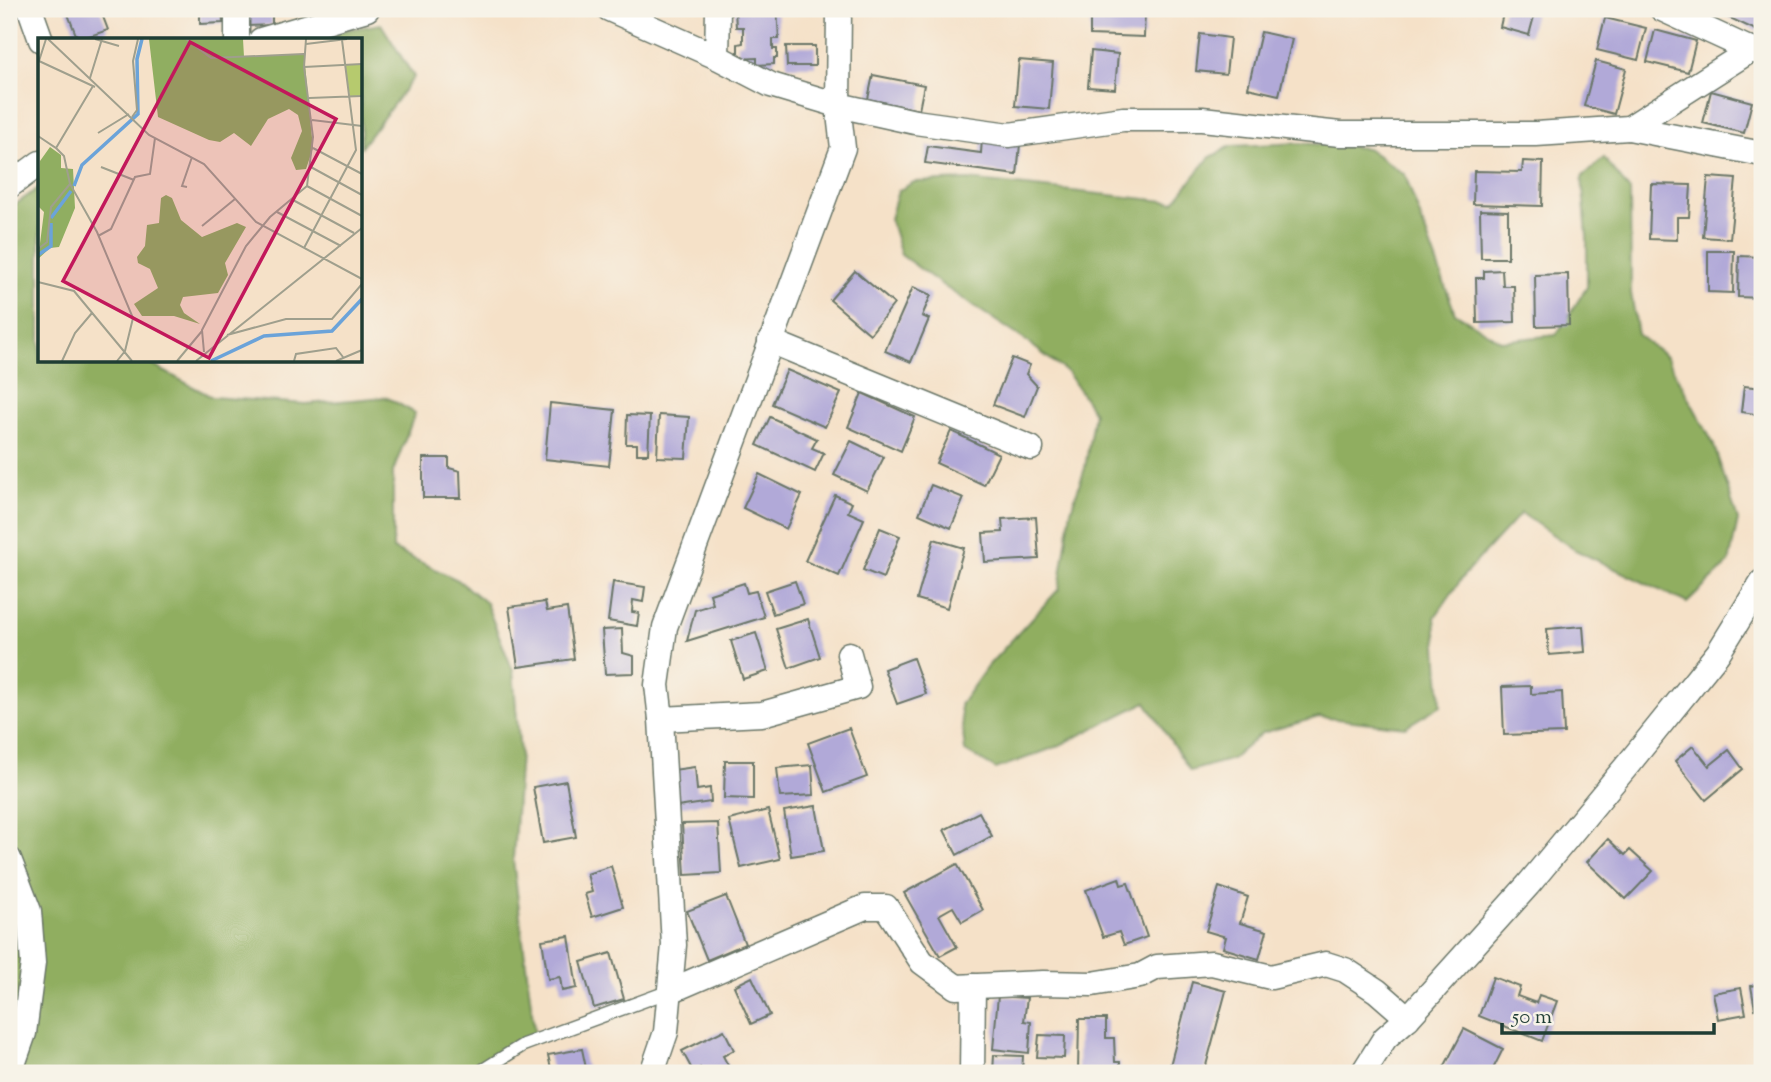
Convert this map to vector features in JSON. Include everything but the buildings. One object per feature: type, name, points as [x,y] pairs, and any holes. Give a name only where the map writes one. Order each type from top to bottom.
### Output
[{"type":"street","points":[[30,9],[40,38]]},
{"type":"street","points":[[237,9],[237,38]]},
{"type":"street","points":[[609,9],[717,57],[771,85],[838,105],[915,122],[1009,135],[1122,119],[1202,119],[1340,134],[1536,134],[1629,128],[1762,154]]},
{"type":"street","points":[[717,57],[718,9]]},
{"type":"street","points":[[652,1073],[666,1032],[674,945],[657,685],[665,627],[843,148],[838,105],[839,9]]},
{"type":"street","points":[[1661,9],[1756,51]]},
{"type":"street","points":[[267,38],[358,10]]},
{"type":"street","points":[[1629,128],[1756,51]]},
{"type":"street","points":[[9,186],[38,164]]},
{"type":"street","points":[[770,341],[1031,448]]},
{"type":"street","points":[[1363,1073],[1385,1038],[1408,1018],[1528,885],[1630,762],[1717,653],[1762,582]]},
{"type":"street","points":[[661,719],[762,714],[858,687],[849,654]]},
{"type":"street","points":[[9,859],[29,911],[33,963],[24,1033],[10,1073]]},
{"type":"street","points":[[670,991],[865,907],[886,908],[922,962],[956,987],[1092,984],[1140,976],[1157,967],[1212,964],[1271,977],[1326,964],[1345,970],[1377,991],[1408,1018]]},
{"type":"street","points":[[972,1073],[973,986]]},
{"type":"lane","points":[[478,1073],[523,1045],[670,991]]},
{"type":"green space","points":[[381,24],[414,77],[362,146],[362,38],[294,38]]},
{"type":"green space","points":[[1300,143],[1367,148],[1405,175],[1455,313],[1501,341],[1556,335],[1587,287],[1587,236],[1582,177],[1604,158],[1630,191],[1631,293],[1638,335],[1667,358],[1713,443],[1738,520],[1729,563],[1687,603],[1575,550],[1521,513],[1465,574],[1435,617],[1441,705],[1405,727],[1319,717],[1262,733],[1232,759],[1190,771],[1146,702],[1056,747],[996,769],[965,751],[960,705],[987,667],[1059,589],[1071,510],[1085,468],[1094,413],[1068,373],[1025,340],[901,255],[890,219],[898,191],[914,182],[968,180],[1174,202],[1209,158],[1231,146]]},
{"type":"green space","points":[[38,188],[38,362],[147,362],[212,397],[306,404],[386,397],[415,413],[393,472],[393,549],[458,580],[486,603],[513,671],[520,754],[513,860],[535,1036],[484,1073],[9,1073],[9,209]]}]
